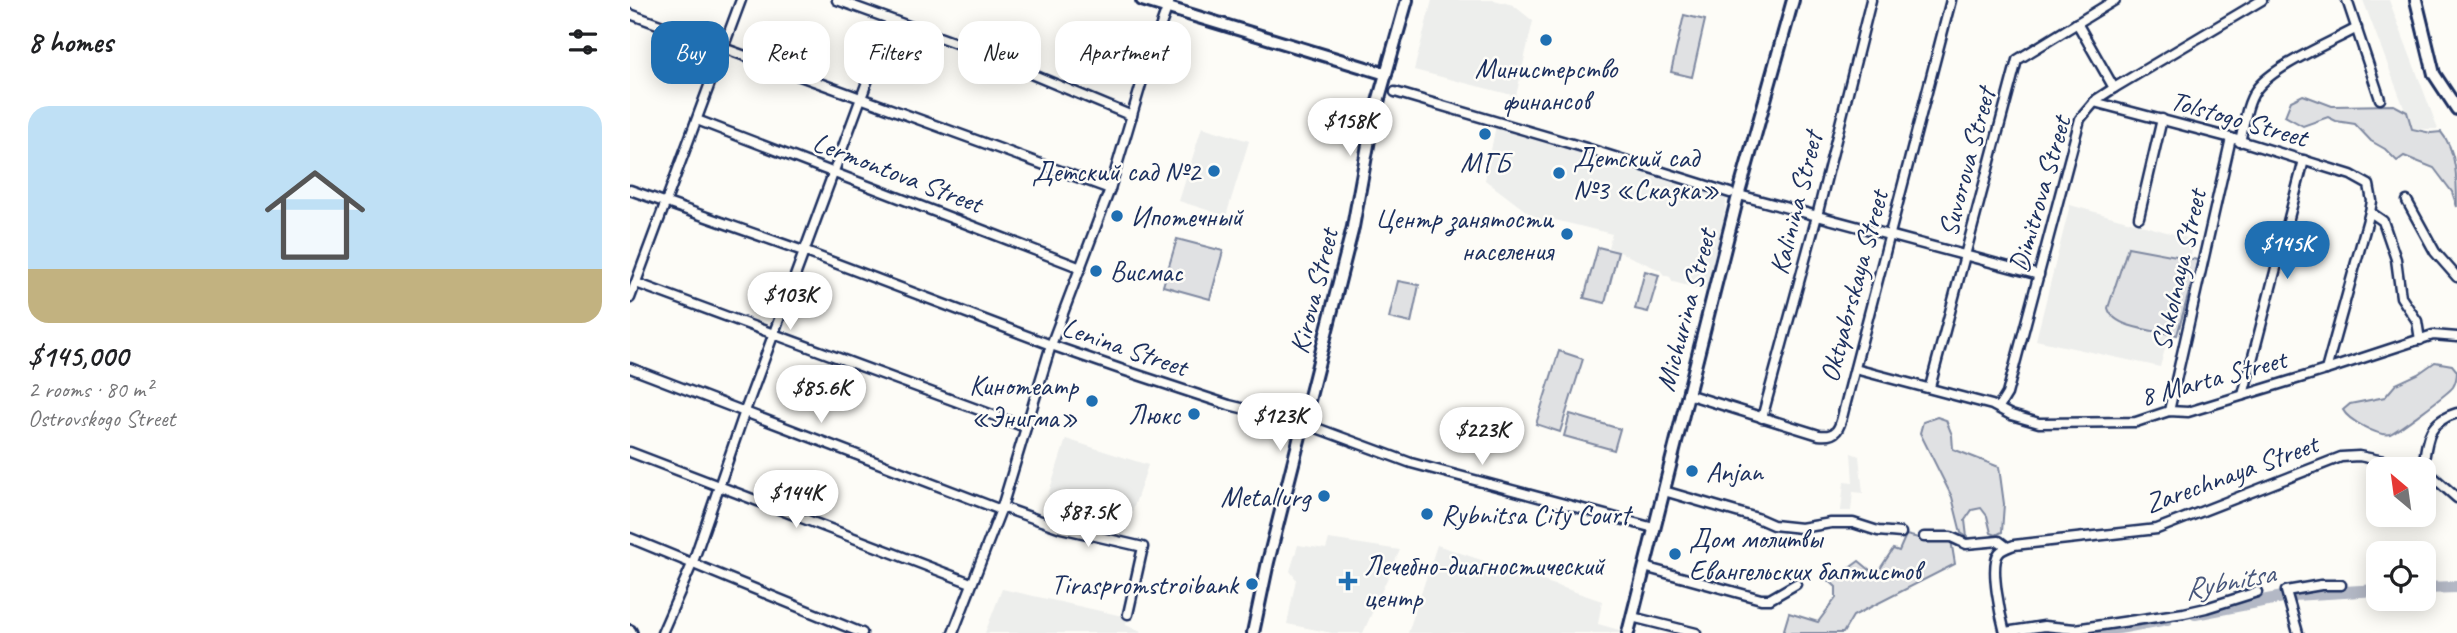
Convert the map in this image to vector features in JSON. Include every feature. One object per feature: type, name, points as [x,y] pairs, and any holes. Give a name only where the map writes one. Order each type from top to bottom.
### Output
[{"type":"street","points":[[729,30],[741,0]]},
{"type":"street","points":[[837,0],[964,46],[1132,116]]},
{"type":"street","points":[[1142,0],[1168,4],[1386,74]]},
{"type":"street","name":"Kirova Street","points":[[1253,633],[1268,562],[1344,264],[1372,124],[1407,0]]},
{"type":"street","name":"Michurina Street","points":[[1628,633],[1734,194],[1793,0]]},
{"type":"street","name":"Kalinina Street","points":[[1762,418],[1817,216],[1871,0]]},
{"type":"street","name":"Oktyabrskaya Street","points":[[1687,394],[1819,435],[1833,435],[1838,429],[1951,0]]},
{"type":"street","name":"Suvorova Street","points":[[1930,387],[2017,60],[2115,0]]},
{"type":"street","name":"Dimitrova Street","points":[[1999,407],[2007,394],[2080,119],[2094,102],[2114,88],[2262,0]]},
{"type":"street","points":[[2347,0],[2380,99]]},
{"type":"street","points":[[2416,0],[2434,74],[2455,103]]},
{"type":"street","points":[[953,633],[1002,508],[1051,345],[1110,189],[1168,4]]},
{"type":"street","points":[[630,13],[651,21]]},
{"type":"street","points":[[662,633],[693,562],[745,411],[890,19]]},
{"type":"street","points":[[2077,23],[2114,88]]},
{"type":"street","points":[[2240,142],[2256,89],[2271,74],[2357,28]]},
{"type":"street","points":[[729,51],[1110,189]]},
{"type":"street","points":[[630,298],[710,84]]},
{"type":"street","points":[[1395,92],[1734,194],[2039,275]]},
{"type":"street","name":"Tolstogo Street","points":[[2094,102],[2231,138],[2351,174],[2369,185],[2372,201],[2370,212]]},
{"type":"street","points":[[2139,217],[2162,119]]},
{"type":"street","name":"Lermontova Street","points":[[697,120],[1081,268]]},
{"type":"street","name":"Shkolnaya Street","points":[[2169,411],[2231,138]]},
{"type":"street","points":[[2243,395],[2304,160]]},
{"type":"street","name":"Lenina Street","points":[[630,190],[806,252],[1051,345],[1229,405],[1303,424],[1411,463],[1654,528]]},
{"type":"street","points":[[2407,201],[2435,252],[2457,277]]},
{"type":"street","points":[[2326,370],[2370,212],[2383,222],[2396,259],[2401,297],[2417,321],[2420,340]]},
{"type":"street","points":[[636,282],[1025,427]]},
{"type":"street","name":"8 Marta Street","points":[[1855,369],[1999,407],[2011,415],[2039,423],[2136,422],[2169,411],[2188,412],[2440,334],[2457,337]]},
{"type":"street","points":[[630,368],[1002,508],[1061,527],[1143,547],[1128,614]]},
{"type":"street","points":[[2425,457],[2430,431],[2438,421],[2457,413]]},
{"type":"street","points":[[630,452],[971,583]]},
{"type":"street","name":"Zarechnaya Street","points":[[1924,537],[1951,537],[1966,544],[1999,541],[2010,546],[2157,529],[2341,457],[2366,458]]},
{"type":"street","points":[[2436,480],[2457,498]]},
{"type":"street","points":[[1664,491],[1773,525],[1801,528],[1831,523],[1853,523],[1878,531],[1901,533]]},
{"type":"street","points":[[630,538],[862,633]]},
{"type":"street","points":[[2010,546],[1999,552],[1995,570],[2005,632],[2044,626],[2075,629],[2184,613],[2257,592]]},
{"type":"street","points":[[1644,567],[1761,599],[1770,599],[1796,584]]},
{"type":"street","points":[[2298,633],[2286,592],[2341,585]]},
{"type":"street","points":[[1632,617],[1696,633]]},
{"type":"shaded area","points":[[1432,0],[1494,0],[1513,5],[1533,21],[1516,96],[1414,70]]},
{"type":"shaded area","points":[[2363,0],[2389,0],[2438,129],[2412,129]]},
{"type":"shaded area","points":[[1684,15],[1705,20],[1692,77],[1671,72]]},
{"type":"shaded area","points":[[2303,95],[2332,106],[2394,105],[2407,112],[2412,129],[2441,132],[2453,157],[2457,207],[2452,192],[2434,168],[2404,156],[2397,161],[2385,149],[2371,141],[2355,124],[2328,117],[2303,126],[2285,116],[2291,101]]},
{"type":"shaded area","points":[[1496,125],[1634,165],[1727,196],[1712,292],[1673,282],[1660,270],[1608,247],[1612,234],[1555,220],[1539,221],[1485,180]]},
{"type":"shaded area","name":"Детский сад №2","points":[[1202,127],[1249,141],[1226,216],[1179,201]]},
{"type":"shaded area","points":[[2070,205],[2195,240],[2160,367],[2036,340]]},
{"type":"shaded area","points":[[1177,239],[1223,251],[1210,299],[1163,286]]},
{"type":"shaded area","points":[[1598,247],[1618,252],[1605,303],[1584,298]]},
{"type":"shaded area","points":[[2128,247],[2198,260],[2177,335],[2127,325],[2118,321],[2108,308]]},
{"type":"shaded area","points":[[1645,271],[1659,275],[1648,312],[1635,309]]},
{"type":"shaded area","points":[[1398,281],[1419,285],[1411,323],[1389,318]]},
{"type":"shaded area","points":[[1559,351],[1583,359],[1560,432],[1536,424]]},
{"type":"shaded area","points":[[2435,362],[2452,365],[2457,371],[2453,387],[2390,434],[2364,427],[2343,410],[2350,404],[2385,397],[2396,384]]},
{"type":"shaded area","points":[[1570,414],[1620,429],[1614,450],[1564,436]]},
{"type":"shaded area","points":[[1937,417],[1946,420],[1952,435],[1953,449],[1999,467],[2004,504],[2002,532],[1996,535],[1991,533],[1987,516],[1981,508],[1972,510],[1965,520],[1967,537],[1961,533],[1952,497],[1920,433],[1923,422]]},
{"type":"shaded area","points":[[1066,439],[1148,465],[1124,537],[1043,511]]},
{"type":"shaded area","points":[[1851,453],[1859,456],[1863,493],[1853,492],[1851,511],[1841,511],[1844,482],[1853,483]]},
{"type":"shaded area","points":[[1906,535],[1931,541],[1951,540],[1955,564],[1853,616],[1843,633],[1783,633],[1789,613],[1818,622],[1836,598],[1836,587],[1824,576],[1840,575],[1859,561],[1876,575],[1893,549],[1899,551]]},
{"type":"shaded area","points":[[1329,539],[1400,550],[1363,633],[1332,633],[1287,624],[1296,579],[1290,571],[1298,545],[1326,549]]},
{"type":"shaded area","points":[[1437,545],[1602,601],[1598,624],[1623,633],[1408,633]]},
{"type":"shaded area","points":[[1002,589],[1127,617],[1126,625],[1143,633],[985,633]]},
{"type":"waterway","name":"Rybnitsa","points":[[2436,588],[2457,587]]},
{"type":"waterway","name":"Rybnitsa","points":[[2195,614],[2293,595],[2366,591]]},
{"type":"waterway","name":"Rybnitsa","points":[[2092,633],[2167,619]]},
{"type":"place","name":"Министерство финансов","points":[[1546,40]]},
{"type":"place","name":"МГБ","points":[[1485,134]]},
{"type":"place","name":"Детский сад №2","points":[[1214,171]]},
{"type":"place","name":"Детский сад №3 «Сказка»","points":[[1559,173]]},
{"type":"place","name":"Ипотечный","points":[[1117,216]]},
{"type":"place","name":"Центр занятости населения","points":[[1567,234]]},
{"type":"place","name":"Висмас","points":[[1096,271]]},
{"type":"place","name":"Кинотеатр «Энигма»","points":[[1092,401]]},
{"type":"place","name":"Люкс","points":[[1194,414]]},
{"type":"place","name":"Anjan","points":[[1692,471]]},
{"type":"place","name":"Metallurg","points":[[1324,496]]},
{"type":"place","name":"Rybnitsa City Court","points":[[1427,514]]},
{"type":"place","name":"Дом молитвы Евангельских баптистов","points":[[1675,554]]},
{"type":"place","name":"Лечебно-диагностический центр","points":[[1348,581]]},
{"type":"place","name":"Tiraspromstroibank","points":[[1252,584]]}]
